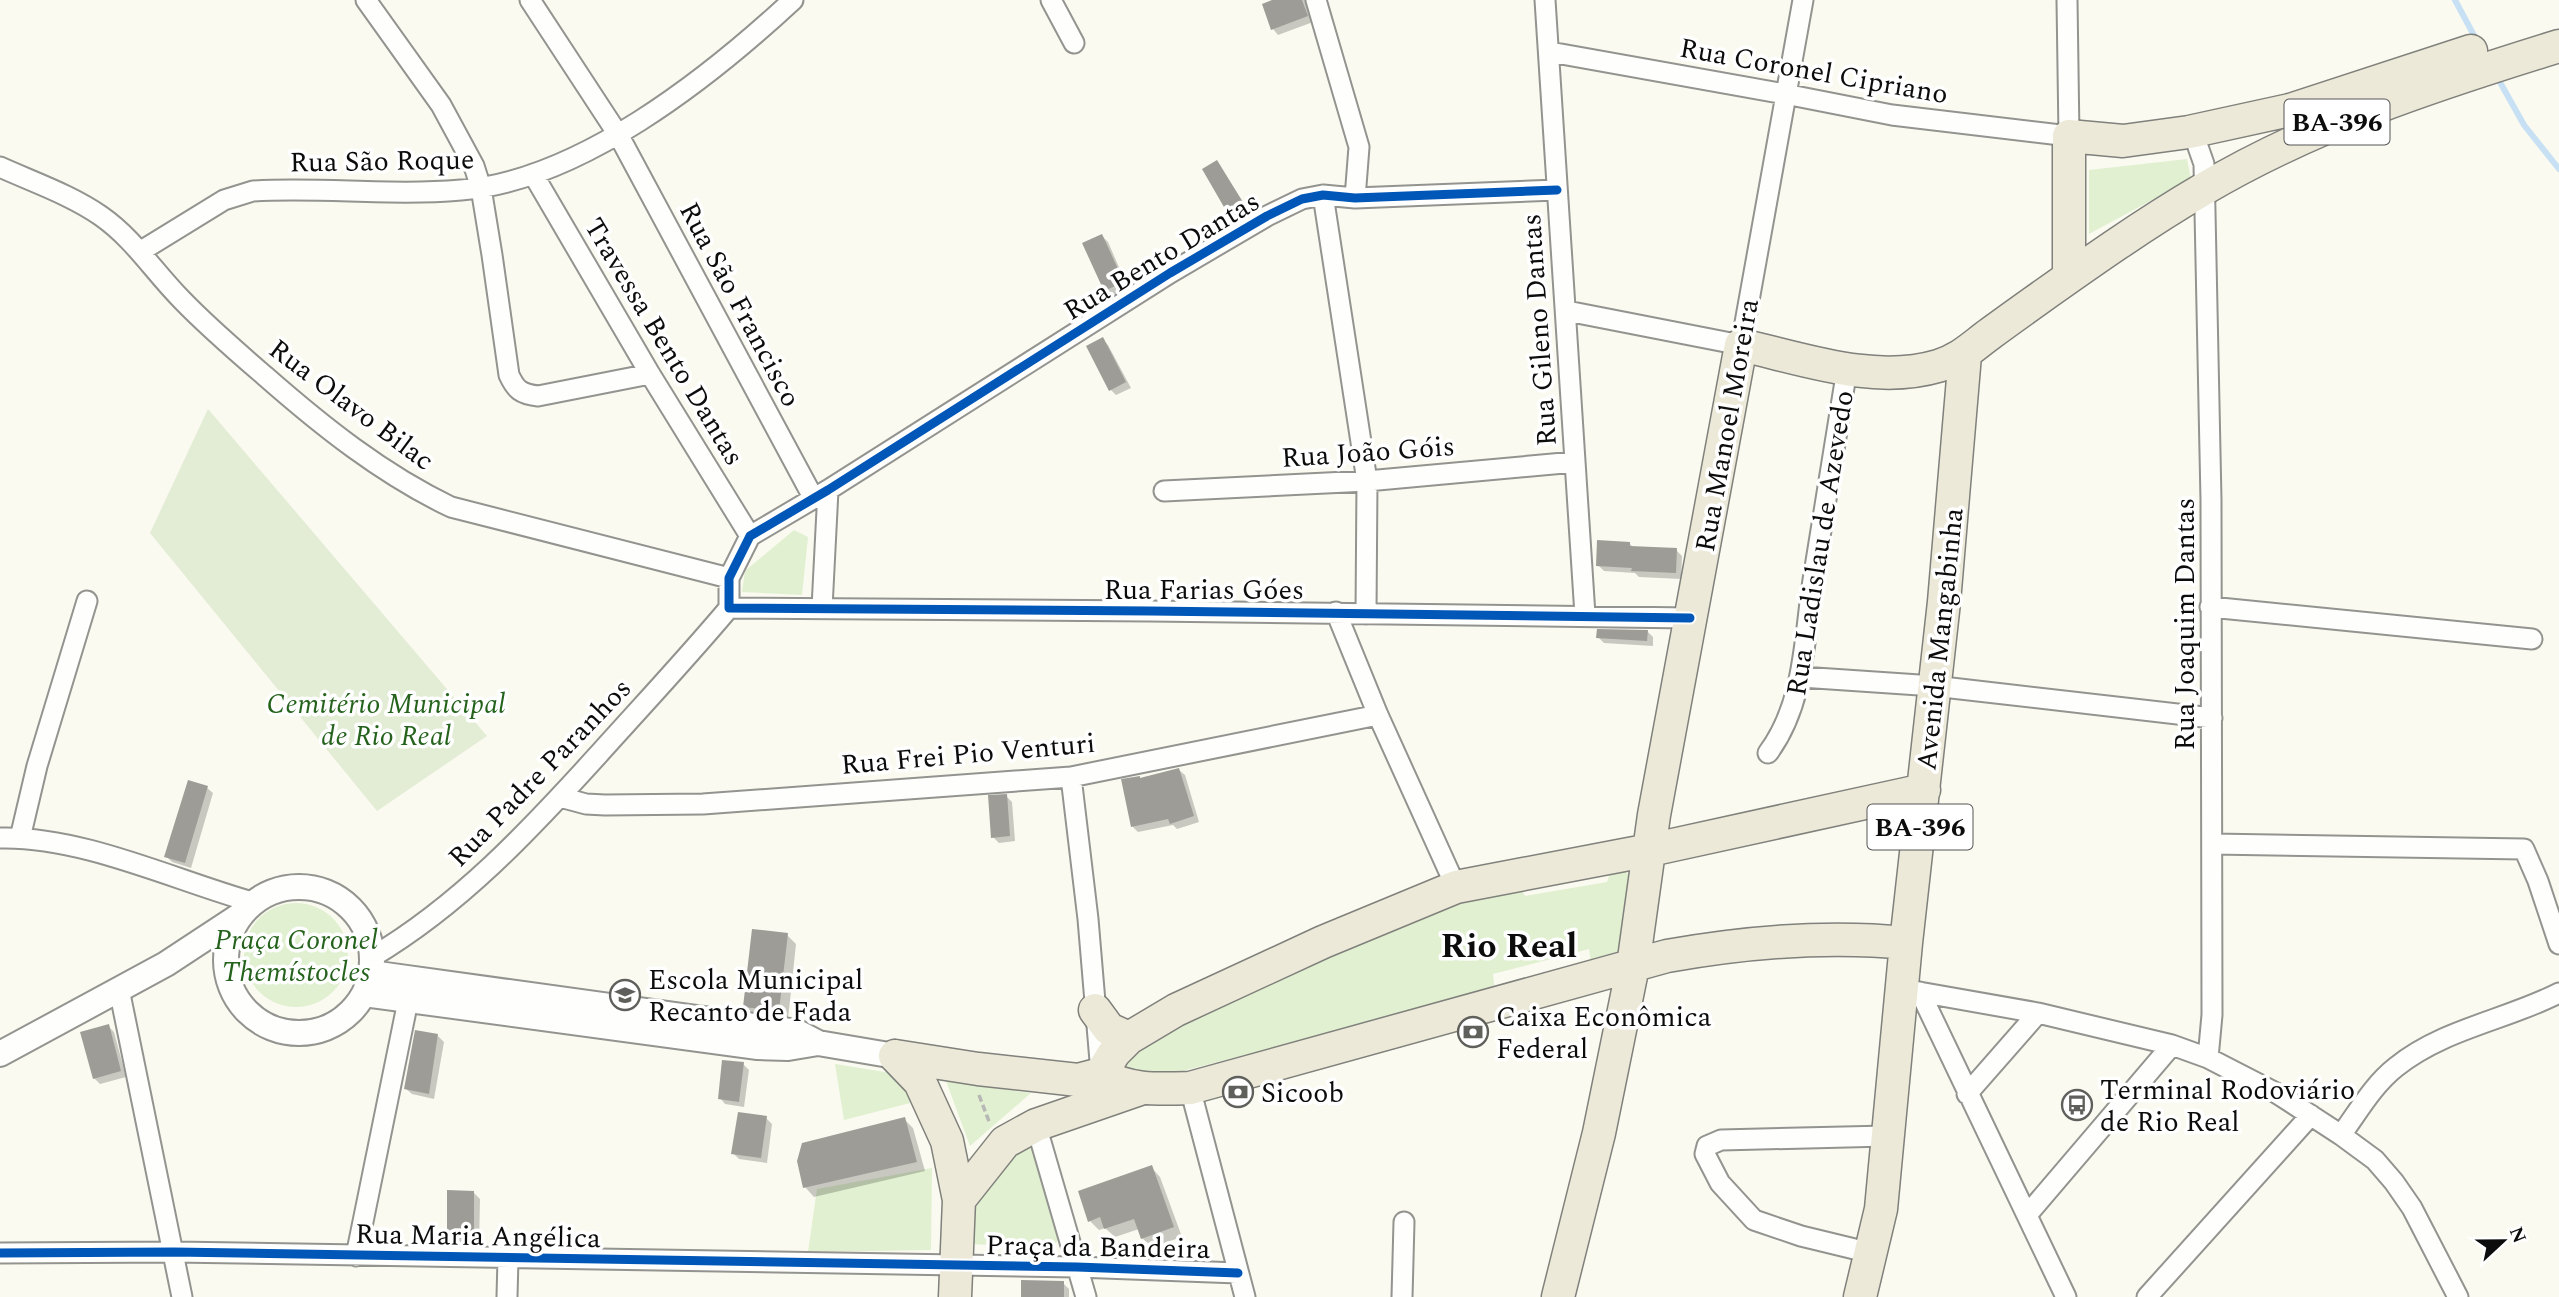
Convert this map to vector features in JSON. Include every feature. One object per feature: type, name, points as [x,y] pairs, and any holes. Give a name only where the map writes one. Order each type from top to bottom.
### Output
[{"type":"main road","name":"BA-396","points":[[1741,345],[1847,369],[1878,373],[1902,373],[1939,366],[1965,355],[2069,276],[2203,189],[2296,140],[2486,58],[2559,23]]},
{"type":"main road","name":"BA-396","points":[[2069,136],[2123,141],[2189,132],[2290,110],[2486,58],[2559,46]]},
{"type":"main road","points":[[2069,136],[2069,276]]},
{"type":"main road","name":"Rua Manoel Moreira","points":[[1633,967],[1690,618],[1741,345]]},
{"type":"main road","name":"Avenida Mangabinha","points":[[1860,1297],[1881,1209],[1887,1136],[1911,990],[1906,943],[1944,602],[1965,355]]},
{"type":"main road","points":[[1005,1142],[1015,1123],[1089,1077],[1129,1038],[1176,1010],[1393,911],[1456,887],[1650,850],[1924,790]]},
{"type":"main road","points":[[895,1056],[978,1069],[1089,1077],[1144,1088],[1191,1088],[1327,1048],[1667,956],[1710,948],[1844,939],[1906,943]]},
{"type":"main road","points":[[1558,1297],[1599,1133],[1633,967]]},
{"type":"main road","points":[[1095,1010],[1109,1029],[1129,1038]]},
{"type":"main road","name":"Praça da Bandeira","points":[[895,1056],[920,1082],[940,1120],[947,1141],[958,1200],[956,1266]]},
{"type":"main road","name":"Praça da Bandeira","points":[[958,1200],[1005,1142],[1036,1125],[1144,1088]]},
{"type":"main road","points":[[955,1297],[956,1266]]},
{"type":"street","points":[[366,0],[441,105],[464,144],[481,188],[509,375],[515,388],[524,394],[538,396],[650,374]]},
{"type":"street","name":"Rua São Francisco","points":[[530,0],[619,136],[821,495]]},
{"type":"street","name":"Rua São Roque","points":[[141,251],[224,200],[253,191],[410,192],[481,188],[533,174],[619,136],[711,69],[793,0]]},
{"type":"street","points":[[1051,0],[1074,43]]},
{"type":"street","points":[[1316,0],[1359,147],[1355,198]]},
{"type":"street","name":"Rua Gileno Dantas","points":[[1545,0],[1585,615]]},
{"type":"street","name":"Rua Manoel Moreira","points":[[1741,345],[1803,0]]},
{"type":"street","points":[[2067,0],[2069,136]]},
{"type":"street","name":"Rua Coronel Cipriano","points":[[1550,52],[1785,93],[1892,115],[2069,136]]},
{"type":"street","name":"Rua Joaquim Dantas","points":[[2189,132],[2197,144],[2204,164],[2211,486],[2213,844],[2212,1015],[2208,1058]]},
{"type":"street","name":"Rua Olavo Bilac","points":[[0,167],[58,192],[99,215],[141,251],[180,299],[298,405],[380,467],[416,490],[452,507],[729,578]]},
{"type":"street","name":"Travessa Bento Dantas","points":[[533,174],[650,374],[750,536]]},
{"type":"street","name":"Rua Bento Dantas","points":[[750,536],[821,495],[1170,273],[1267,216],[1302,199],[1323,195],[1355,198],[1557,190]]},
{"type":"street","points":[[1323,195],[1367,481],[1366,614]]},
{"type":"street","points":[[1567,311],[1741,345]]},
{"type":"street","name":"Rua Ladislau de Azevedo","points":[[1769,753],[1789,715],[1801,677],[1813,582],[1847,369]]},
{"type":"street","name":"Rua João Góis","points":[[1164,491],[1367,481],[1575,462]]},
{"type":"street","points":[[821,495],[822,608]]},
{"type":"street","points":[[729,608],[729,578],[750,536]]},
{"type":"street","points":[[20,838],[37,766],[87,601]]},
{"type":"street","points":[[2210,607],[2532,639]]},
{"type":"street","name":"Rua Farias Góes","points":[[729,608],[1336,612],[1690,618]]},
{"type":"street","name":"Rua Padre Paranhos","points":[[369,975],[479,877],[559,797],[682,664],[729,608]]},
{"type":"street","points":[[1336,612],[1378,716],[1456,887]]},
{"type":"street","points":[[1801,677],[1934,687],[2212,718]]},
{"type":"street","name":"Rua Frei Pio Venturi","points":[[559,797],[586,804],[605,805],[703,804],[1071,777],[1378,716]]},
{"type":"street","points":[[1071,777],[1088,919],[1095,1010],[1089,1077]]},
{"type":"street","points":[[0,838],[20,838],[95,853],[246,909]]},
{"type":"street","points":[[2213,844],[2524,849],[2559,944]]},
{"type":"street","points":[[0,1054],[166,964],[272,890],[295,886],[318,888],[339,898],[356,914],[368,934],[369,975],[350,1013],[330,1027],[307,1033],[284,1032],[261,1023],[243,1008],[230,987],[225,964],[228,939],[246,909]]},
{"type":"street","points":[[166,964],[211,957],[225,964]]},
{"type":"street","points":[[369,975],[410,990],[797,1032],[818,1043],[895,1056]]},
{"type":"street","points":[[119,989],[182,1297]]},
{"type":"street","points":[[356,1256],[410,990]]},
{"type":"street","points":[[1911,990],[2038,1013],[2172,1045],[2208,1058],[2278,1094],[2375,1160],[2412,1208],[2458,1297]]},
{"type":"street","points":[[1911,990],[1967,1094],[2066,1297]]},
{"type":"street","points":[[2341,1135],[2374,1089],[2393,1069],[2413,1055],[2436,1042],[2526,1009],[2559,993]]},
{"type":"street","points":[[1967,1094],[2038,1013]]},
{"type":"street","points":[[2027,1215],[2172,1045]]},
{"type":"street","points":[[1191,1088],[1245,1297]]},
{"type":"street","points":[[2147,1297],[2311,1115]]},
{"type":"street","name":"Praça da Bandeira","points":[[1036,1125],[1077,1267]]},
{"type":"street","points":[[1871,1253],[1801,1236],[1754,1220],[1720,1183],[1705,1154],[1707,1146],[1721,1140],[1887,1136]]},
{"type":"street","points":[[1402,1297],[1404,1222]]},
{"type":"street","name":"Rua Maria Angélica","points":[[0,1253],[174,1252],[956,1266]]},
{"type":"street","points":[[507,1297],[508,1258]]},
{"type":"street","name":"Praça da Bandeira","points":[[956,1266],[1238,1273]]},
{"type":"street","points":[[1077,1267],[1086,1297]]},
{"type":"path","points":[[978,1069],[977,1091],[988,1122],[1005,1142]]},
{"type":"green space","points":[[2187,159],[2191,179],[2089,234],[2089,170]]},
{"type":"green space","name":"Cemitério Municipal de Rio Real","points":[[208,409],[487,736],[377,811],[150,533]]},
{"type":"green space","points":[[794,530],[808,537],[802,595],[742,592],[745,571]]},
{"type":"green space","points":[[1611,870],[1622,870],[1631,876],[1622,949],[1614,955],[1591,963],[1589,949],[1493,974],[1495,992],[1174,1073],[1126,1072],[1121,1061],[1183,1015],[1453,897],[1519,884],[1525,896],[1607,882]]},
{"type":"green space","name":"Praça Coronel Themístocles","points":[[296,903],[316,907],[333,918],[344,935],[348,955],[344,975],[333,992],[316,1003],[296,1007],[276,1003],[259,992],[248,975],[244,955],[248,935],[259,918],[276,907]]},
{"type":"green space","points":[[835,1064],[891,1073],[907,1087],[910,1103],[844,1120]]},
{"type":"green space","points":[[946,1081],[1031,1093],[970,1146]]},
{"type":"green space","points":[[1030,1143],[1059,1239],[1052,1248],[970,1244],[975,1200],[1016,1144]]},
{"type":"green space","points":[[932,1168],[931,1250],[808,1252],[817,1189]]},
{"type":"building","points":[[1272,0],[1302,0],[1308,16],[1271,30],[1262,4]]},
{"type":"building","points":[[1217,160],[1244,204],[1228,214],[1202,169]]},
{"type":"building","points":[[1102,234],[1124,282],[1104,291],[1082,243]]},
{"type":"building","points":[[1103,337],[1126,382],[1109,391],[1086,346]]},
{"type":"building","points":[[1597,540],[1630,542],[1630,546],[1677,548],[1676,573],[1596,566]]},
{"type":"building","points":[[1597,629],[1648,630],[1647,641],[1596,638]]},
{"type":"building","points":[[1179,768],[1194,816],[1170,824],[1168,819],[1131,827],[1121,779],[1140,778]]},
{"type":"building","points":[[188,780],[208,786],[185,863],[164,857]]},
{"type":"building","points":[[1007,794],[1010,836],[991,838],[988,795]]},
{"type":"building","points":[[752,929],[788,933],[779,1011],[743,1007]]},
{"type":"building","points":[[109,1024],[121,1071],[93,1079],[80,1032]]},
{"type":"building","points":[[415,1030],[438,1034],[429,1094],[404,1089]]},
{"type":"building","points":[[722,1060],[744,1062],[739,1102],[718,1099]]},
{"type":"building","points":[[738,1112],[767,1116],[761,1158],[731,1154]]},
{"type":"building","points":[[905,1117],[917,1162],[803,1188],[797,1161],[802,1143]]},
{"type":"building","points":[[1152,1165],[1174,1227],[1141,1239],[1134,1219],[1104,1229],[1100,1217],[1088,1222],[1078,1191]]},
{"type":"building","points":[[447,1190],[474,1191],[474,1239],[447,1239]]},
{"type":"building","points":[[1021,1280],[1064,1281],[1064,1297],[1021,1297]]},
{"type":"waterway","points":[[2455,0],[2477,41]]},
{"type":"waterway","points":[[2496,75],[2524,125],[2559,169]]},
{"type":"cycle path","points":[[1557,190],[1355,198],[1323,195],[1302,199],[1267,216],[1170,273],[828,490],[750,536],[729,578],[729,608],[1690,618]]},
{"type":"cycle path","points":[[0,1253],[174,1252],[1077,1267],[1238,1273]]},
{"type":"place","name":"Escola Municipal Recanto de Fada","points":[[625,995]]},
{"type":"place","name":"Caixa Econômica Federal","points":[[1473,1032]]},
{"type":"place","name":"Sicoob","points":[[1238,1092]]},
{"type":"place","name":"Terminal Rodoviário de Rio Real","points":[[2077,1105]]},
{"type":"district","name":"Rio Real","points":[[1509,945]]}]
